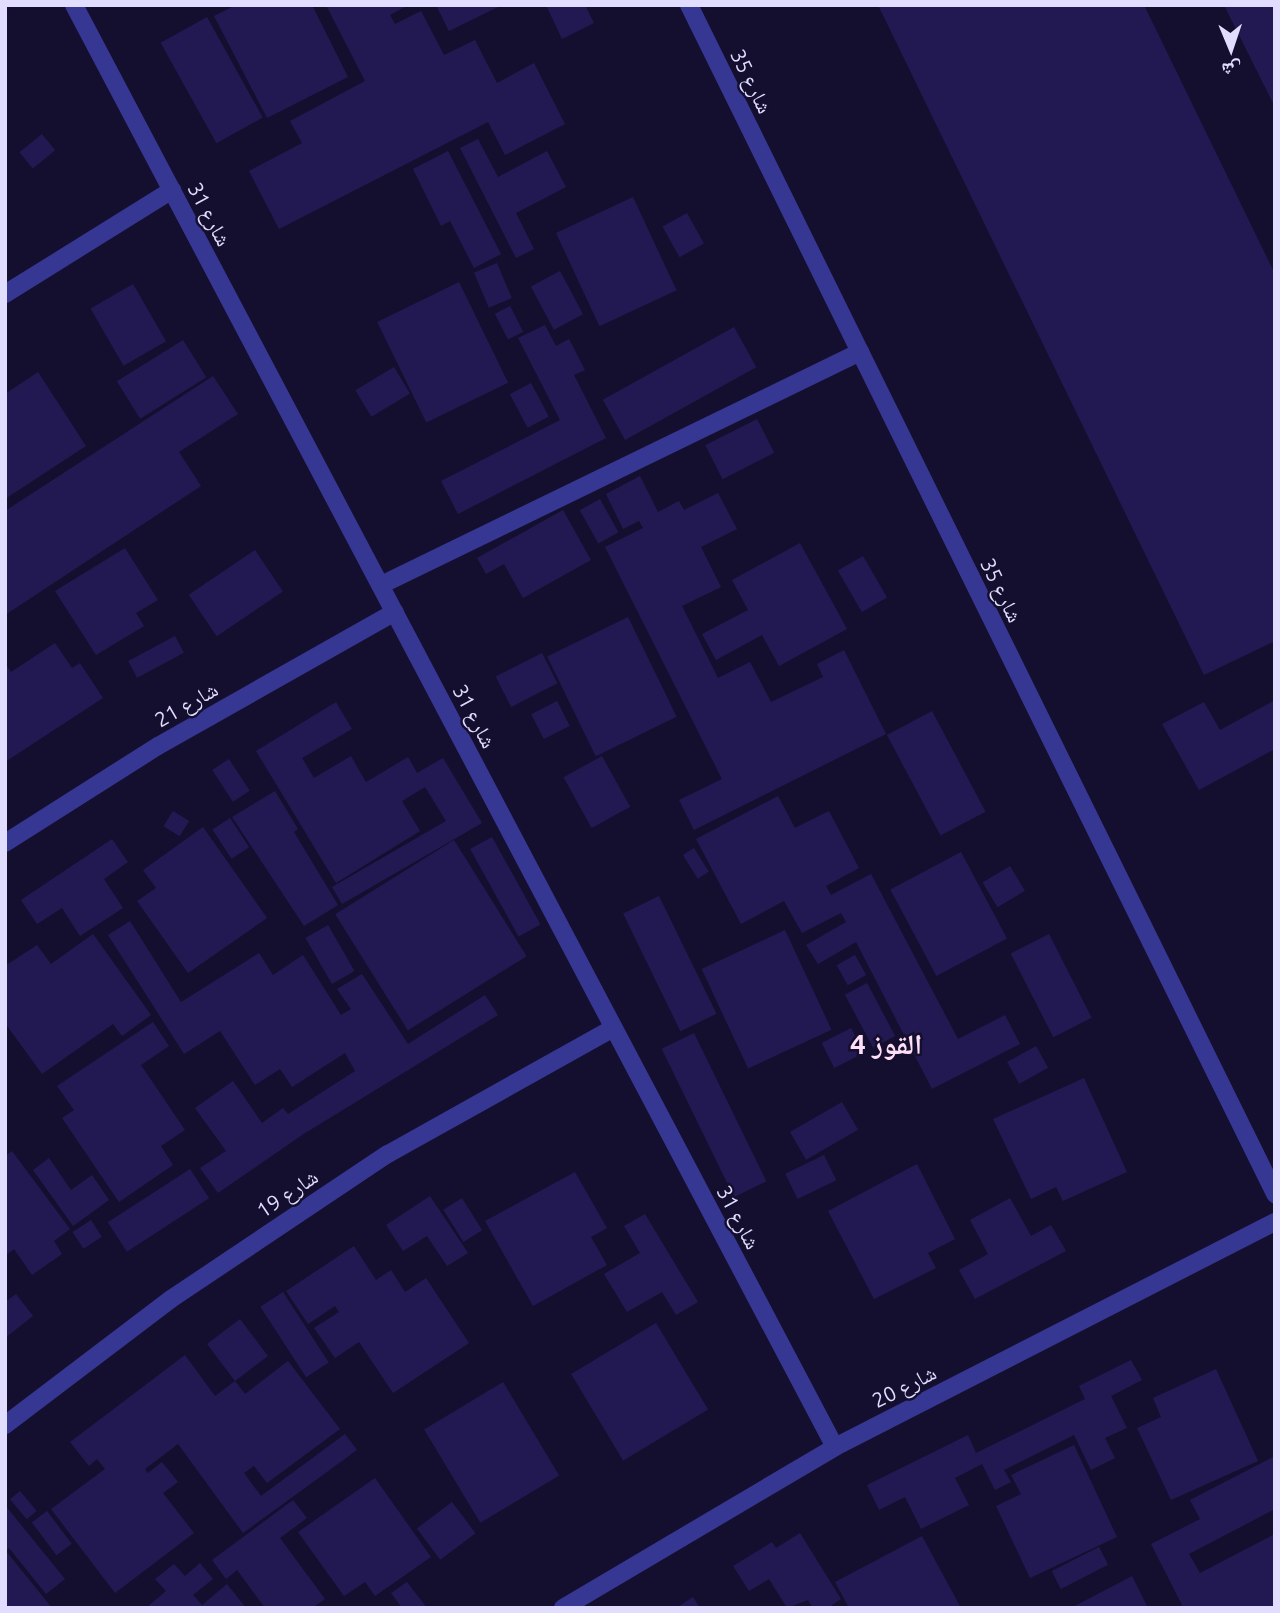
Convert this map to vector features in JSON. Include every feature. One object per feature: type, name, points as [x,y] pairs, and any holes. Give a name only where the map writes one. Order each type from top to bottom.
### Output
[{"type":"street","name":"شارع 31","points":[[75,5],[835,1447]]},
{"type":"street","name":"شارع 35","points":[[689,5],[1275,1194]]},
{"type":"street","points":[[5,294],[172,190]]},
{"type":"street","points":[[381,585],[860,352]]},
{"type":"street","name":"شارع 21","points":[[5,843],[158,746],[395,612]]},
{"type":"street","name":"شارع 19","points":[[5,1425],[171,1299],[388,1154],[613,1028]]},
{"type":"street","name":"شارع 20","points":[[563,1608],[835,1447],[1275,1222]]},
{"type":"building","points":[[236,5],[312,5],[348,77],[267,118],[214,16]]},
{"type":"building","points":[[326,5],[408,5],[390,15],[395,24],[421,11],[444,55],[475,40],[497,83],[534,63],[565,124],[505,155],[488,122],[279,229],[249,171],[302,143],[290,121],[365,81]]},
{"type":"building","points":[[436,5],[502,5],[449,31]]},
{"type":"building","points":[[546,5],[585,5],[594,23],[562,39]]},
{"type":"building","points":[[878,5],[1144,5],[1275,274],[1275,641],[1204,675]]},
{"type":"building","points":[[1224,5],[1275,5],[1275,107]]},
{"type":"building","points":[[207,17],[263,118],[216,143],[161,43]]},
{"type":"building","points":[[42,134],[55,150],[33,169],[19,152]]},
{"type":"building","points":[[478,139],[498,177],[547,151],[566,187],[516,213],[534,249],[516,258],[460,148]]},
{"type":"building","points":[[448,151],[501,254],[474,268],[450,221],[441,226],[413,169]]},
{"type":"building","points":[[633,197],[677,290],[599,326],[556,233]]},
{"type":"building","points":[[687,213],[704,244],[679,257],[663,227]]},
{"type":"building","points":[[497,263],[512,298],[489,308],[474,273]]},
{"type":"building","points":[[560,271],[583,314],[554,330],[531,286]]},
{"type":"building","points":[[459,282],[508,383],[426,423],[377,322]]},
{"type":"building","points":[[133,284],[166,341],[124,366],[91,308]]},
{"type":"building","points":[[510,306],[523,332],[508,340],[495,314]]},
{"type":"building","points":[[545,325],[556,346],[569,339],[585,370],[574,375],[606,438],[458,514],[441,481],[560,420],[518,338]]},
{"type":"building","points":[[734,327],[756,367],[625,440],[603,400]]},
{"type":"building","points":[[183,340],[206,377],[140,419],[117,381]]},
{"type":"building","points":[[394,367],[410,394],[371,417],[355,390]]},
{"type":"building","points":[[38,372],[86,446],[5,499],[5,394]]},
{"type":"building","points":[[213,376],[238,414],[179,452],[201,486],[5,615],[5,511]]},
{"type":"building","points":[[531,383],[549,417],[528,428],[510,394]]},
{"type":"building","points":[[757,419],[774,453],[723,479],[705,445]]},
{"type":"building","points":[[640,476],[658,512],[679,501],[684,510],[718,493],[737,529],[701,547],[721,587],[682,606],[718,678],[750,662],[771,702],[823,677],[817,664],[844,650],[886,734],[694,830],[679,800],[722,779],[605,547],[643,528],[639,521],[623,529],[606,494]]},
{"type":"building","points":[[600,499],[618,532],[598,543],[580,510]]},
{"type":"building","points":[[563,510],[591,560],[523,598],[504,564],[486,574],[477,558]]},
{"type":"building","points":[[800,543],[847,629],[779,666],[762,635],[716,660],[702,634],[748,610],[732,580]]},
{"type":"building","points":[[125,548],[158,600],[136,613],[144,626],[96,655],[55,591]]},
{"type":"building","points":[[255,550],[283,591],[217,636],[189,595]]},
{"type":"building","points":[[863,556],[887,598],[862,612],[838,570]]},
{"type":"building","points":[[628,617],[677,717],[596,756],[547,656]]},
{"type":"building","points":[[175,636],[184,653],[137,678],[128,661]]},
{"type":"building","points":[[55,643],[72,668],[80,663],[103,698],[5,762],[5,663],[11,672]]},
{"type":"building","points":[[542,653],[557,683],[511,707],[496,677]]},
{"type":"building","points":[[1275,700],[1275,749],[1199,790],[1162,724],[1204,702],[1220,730]]},
{"type":"building","points":[[557,701],[570,726],[544,739],[531,714]]},
{"type":"building","points":[[336,702],[352,729],[302,758],[314,778],[351,756],[366,782],[408,757],[417,773],[443,758],[482,823],[342,904],[332,887],[446,821],[425,787],[402,801],[420,831],[336,883],[256,751]]},
{"type":"building","points":[[932,711],[986,812],[940,836],[887,735]]},
{"type":"building","points":[[602,756],[630,807],[592,828],[564,777]]},
{"type":"building","points":[[229,759],[250,791],[233,802],[212,770]]},
{"type":"building","points":[[275,791],[298,829],[294,832],[338,905],[304,926],[232,817]]},
{"type":"building","points":[[778,796],[795,828],[829,811],[859,868],[826,886],[831,895],[871,874],[958,1039],[1005,1015],[1020,1044],[932,1089],[856,942],[818,964],[806,945],[846,922],[841,913],[802,933],[784,901],[741,924],[696,839]]},
{"type":"building","points":[[173,811],[189,821],[180,836],[163,826]]},
{"type":"building","points":[[230,818],[249,847],[231,859],[212,829]]},
{"type":"building","points":[[203,827],[267,918],[188,973],[137,901],[156,888],[143,870]]},
{"type":"building","points":[[492,837],[540,924],[519,937],[470,849]]},
{"type":"building","points":[[112,839],[128,862],[104,879],[123,908],[80,936],[62,908],[37,924],[21,900]]},
{"type":"building","points":[[454,840],[527,956],[408,1030],[335,914]]},
{"type":"building","points":[[694,848],[709,872],[698,879],[683,855]]},
{"type":"building","points":[[961,852],[1007,939],[936,976],[890,890]]},
{"type":"building","points":[[1010,866],[1025,891],[998,907],[983,882]]},
{"type":"building","points":[[659,896],[716,1014],[680,1031],[623,914]]},
{"type":"building","points":[[130,921],[181,1002],[259,953],[273,975],[303,955],[341,1015],[351,1009],[337,989],[362,974],[408,1044],[485,995],[498,1015],[302,1135],[218,1193],[200,1168],[226,1151],[195,1108],[233,1081],[262,1123],[283,1108],[288,1114],[355,1071],[345,1053],[292,1087],[280,1069],[255,1085],[220,1031],[184,1054],[108,935]]},
{"type":"building","points":[[328,925],[354,971],[332,984],[305,938]]},
{"type":"building","points":[[785,930],[831,1030],[748,1069],[702,969]]},
{"type":"building","points":[[93,934],[151,1015],[122,1036],[113,1024],[42,1074],[5,1023],[5,966],[37,945],[51,964]]},
{"type":"building","points":[[1049,934],[1092,1018],[1053,1037],[1011,954]]},
{"type":"building","points":[[855,955],[866,975],[848,985],[837,965]]},
{"type":"building","points":[[867,983],[895,1036],[873,1048],[845,995]]},
{"type":"building","points":[[153,1022],[169,1046],[141,1065],[185,1130],[161,1146],[173,1165],[119,1202],[62,1118],[74,1110],[57,1086]]},
{"type":"building","points":[[851,1028],[864,1053],[834,1068],[822,1043]]},
{"type":"building","points":[[694,1033],[766,1181],[734,1197],[662,1049]]},
{"type":"building","points":[[1036,1046],[1048,1068],[1019,1084],[1007,1062]]},
{"type":"building","points":[[1084,1078],[1127,1172],[1063,1201],[1056,1187],[1031,1199],[993,1119]]},
{"type":"building","points":[[842,1102],[858,1130],[806,1160],[790,1132]]},
{"type":"building","points":[[12,1151],[70,1229],[54,1241],[62,1254],[32,1275],[14,1249],[5,1256],[5,1156]]},
{"type":"building","points":[[824,1155],[836,1180],[798,1199],[785,1174]]},
{"type":"building","points":[[49,1158],[71,1190],[92,1175],[109,1200],[73,1226],[33,1170]]},
{"type":"building","points":[[917,1164],[955,1239],[928,1253],[936,1268],[874,1299],[828,1211]]},
{"type":"building","points":[[190,1169],[209,1198],[127,1252],[108,1222]]},
{"type":"building","points":[[575,1172],[607,1228],[591,1237],[607,1265],[533,1306],[485,1221]]},
{"type":"building","points":[[430,1196],[468,1253],[447,1266],[427,1236],[403,1251],[386,1225]]},
{"type":"building","points":[[462,1198],[482,1230],[463,1242],[443,1210]]},
{"type":"building","points":[[1010,1198],[1031,1236],[1051,1225],[1066,1251],[975,1299],[959,1270],[988,1254],[970,1220]]},
{"type":"building","points":[[645,1214],[698,1302],[676,1315],[662,1292],[627,1312],[604,1274],[640,1253],[624,1226]]},
{"type":"building","points":[[91,1220],[102,1237],[83,1249],[73,1232]]},
{"type":"building","points":[[354,1246],[376,1280],[391,1270],[405,1292],[426,1278],[469,1343],[393,1393],[359,1342],[335,1358],[314,1328],[339,1312],[335,1306],[308,1324],[286,1291]]},
{"type":"building","points":[[283,1292],[329,1362],[306,1377],[260,1307]]},
{"type":"building","points":[[16,1294],[33,1316],[5,1338],[5,1302]]},
{"type":"building","points":[[240,1319],[268,1356],[235,1381],[207,1344]]},
{"type":"building","points":[[656,1323],[708,1410],[623,1461],[571,1374]]},
{"type":"building","points":[[185,1355],[215,1396],[235,1381],[245,1394],[288,1361],[340,1429],[267,1483],[254,1466],[244,1473],[261,1496],[345,1434],[357,1450],[243,1533],[178,1444],[145,1469],[148,1473],[162,1462],[178,1482],[163,1493],[194,1533],[115,1593],[51,1509],[105,1469],[97,1459],[89,1466],[70,1442]]},
{"type":"building","points":[[1131,1360],[1142,1380],[1111,1396],[1127,1428],[1105,1438],[1115,1458],[1091,1470],[1074,1435],[1004,1470],[1011,1482],[995,1490],[982,1464],[955,1478],[969,1505],[921,1529],[905,1497],[879,1510],[867,1485],[968,1435],[976,1453],[1085,1399],[1079,1386]]},
{"type":"building","points":[[1216,1369],[1258,1461],[1171,1500],[1137,1428],[1161,1417],[1153,1398]]},
{"type":"building","points":[[503,1382],[559,1475],[480,1523],[424,1429]]},
{"type":"building","points":[[1074,1445],[1117,1537],[1030,1578],[996,1506],[1021,1494],[1011,1475]]},
{"type":"building","points":[[1275,1456],[1275,1509],[1189,1554],[1200,1573],[1275,1534],[1275,1608],[1178,1608],[1182,1605],[1151,1544],[1200,1519],[1190,1500]]},
{"type":"building","points":[[375,1478],[431,1557],[375,1596],[365,1582],[344,1596],[298,1532]]},
{"type":"building","points":[[20,1491],[37,1511],[27,1519],[10,1499]]},
{"type":"building","points":[[293,1500],[307,1518],[280,1538],[325,1599],[312,1608],[265,1608],[237,1570],[226,1579],[212,1560]]},
{"type":"building","points":[[452,1502],[475,1533],[440,1560],[417,1528]]},
{"type":"building","points":[[5,1505],[65,1579],[46,1594],[9,1548],[6,1551],[52,1608],[5,1608]]},
{"type":"building","points":[[47,1511],[72,1544],[57,1555],[32,1522]]},
{"type":"building","points":[[800,1533],[841,1599],[828,1608],[813,1608],[808,1600],[787,1608],[769,1579],[749,1591],[733,1566],[772,1542],[776,1548]]},
{"type":"building","points":[[922,1536],[961,1608],[849,1608],[835,1582]]},
{"type":"building","points":[[1099,1547],[1108,1565],[1061,1589],[1052,1571]]},
{"type":"building","points":[[200,1563],[213,1579],[193,1595],[202,1605],[227,1584],[246,1608],[146,1608],[166,1591],[155,1579],[174,1564],[185,1576]]},
{"type":"building","points":[[1132,1576],[1148,1608],[1071,1608]]},
{"type":"building","points":[[407,1582],[427,1608],[402,1608],[391,1593]]},
{"type":"building","points":[[693,1597],[700,1608],[676,1608]]},
{"type":"district","name":"القوز 4","points":[[886,1044]]}]
